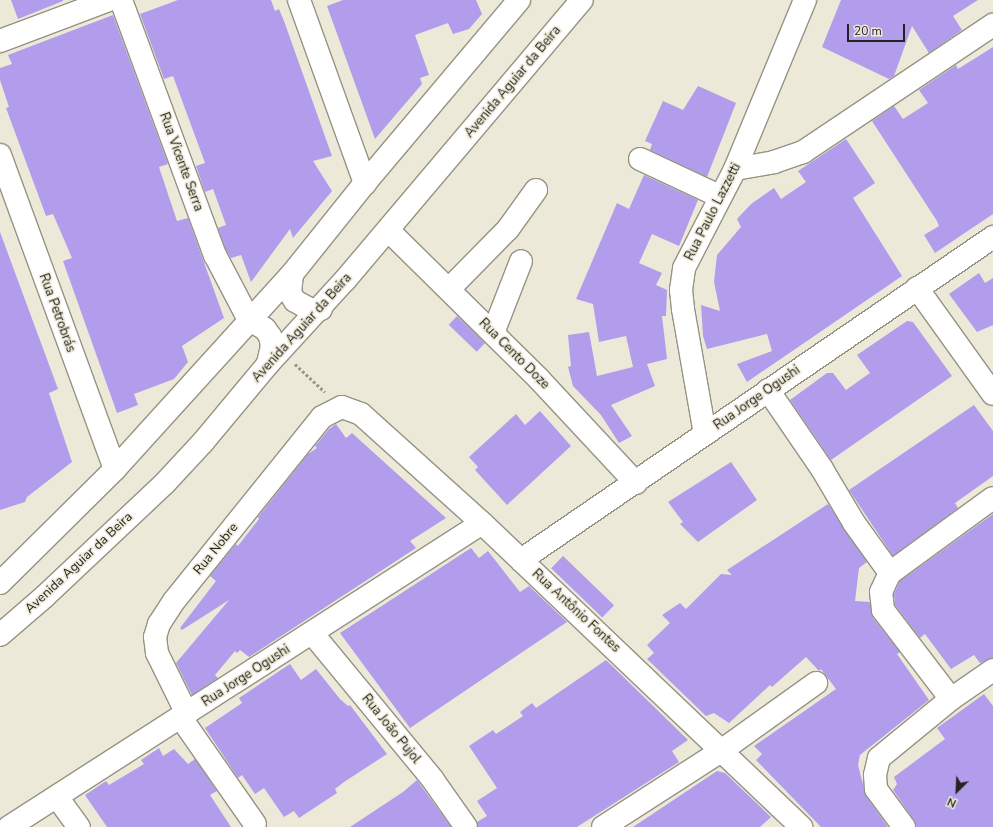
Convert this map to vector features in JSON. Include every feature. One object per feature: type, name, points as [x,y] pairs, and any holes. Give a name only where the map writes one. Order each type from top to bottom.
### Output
[{"type":"street","points":[[0,41],[109,0]]},
{"type":"street","name":"Rua Vicente Serra","points":[[122,0],[215,255],[232,291],[249,320]]},
{"type":"street","points":[[299,0],[365,183]]},
{"type":"street","points":[[0,583],[115,470],[292,274],[365,183],[519,0]]},
{"type":"street","name":"Avenida Aguiar da Beira","points":[[0,635],[44,597],[164,483],[203,442],[274,357],[321,309],[582,0]]},
{"type":"street","name":"Rua Paulo Lazzetti","points":[[705,434],[681,290],[684,268],[736,169],[805,0]]},
{"type":"street","points":[[736,169],[774,162],[803,152],[993,25]]},
{"type":"street","name":"Rua Petrobrás","points":[[0,156],[115,470]]},
{"type":"street","points":[[640,159],[721,197]]},
{"type":"street","points":[[449,289],[508,229],[536,190]]},
{"type":"street","name":"Rua Cento Doze","points":[[388,230],[493,333],[636,483]]},
{"type":"street","name":"Rua Jorge Ogushi","points":[[521,560],[636,483],[768,390],[993,237]]},
{"type":"street","points":[[493,333],[521,261]]},
{"type":"street","points":[[292,274],[290,293],[295,301],[311,310],[321,309]]},
{"type":"street","points":[[917,288],[993,394]]},
{"type":"street","points":[[249,320],[262,326],[270,336],[274,357]]},
{"type":"street","points":[[768,390],[822,469],[854,523],[890,573]]},
{"type":"street","name":"Rua Antônio Fontes","points":[[342,407],[361,414],[482,523],[801,827]]},
{"type":"street","name":"Rua Nobre","points":[[255,824],[184,716],[157,653],[155,637],[159,624],[174,601],[322,417],[342,407]]},
{"type":"street","points":[[951,699],[883,610],[881,592],[890,573],[993,498]]},
{"type":"street","name":"Rua Jorge Ogushi","points":[[9,827],[184,716],[482,523]]},
{"type":"street","name":"Rua João Pujol","points":[[312,632],[433,780],[466,827]]},
{"type":"street","points":[[904,827],[876,789],[875,775],[879,758],[951,699],[993,670]]},
{"type":"street","points":[[603,827],[721,751],[816,683]]},
{"type":"street","points":[[57,797],[79,827]]},
{"type":"path","points":[[274,357],[342,407]]},
{"type":"building","points":[[11,0],[63,0],[63,1],[18,19]]},
{"type":"building","points":[[178,0],[271,0],[275,11],[279,9],[284,21],[332,156],[313,161],[332,191],[293,238],[290,229],[251,282],[241,255],[231,258],[226,250],[218,228],[226,225],[213,189],[205,192],[196,166],[205,163],[173,76],[164,79],[140,14]]},
{"type":"building","points":[[343,0],[476,0],[482,14],[469,29],[453,34],[448,23],[415,35],[429,75],[420,78],[422,84],[375,139],[327,6]]},
{"type":"building","points":[[841,0],[978,0],[953,16],[962,30],[929,53],[912,26],[894,76],[889,79],[822,47]]},
{"type":"building","points":[[113,15],[168,164],[159,167],[177,221],[188,218],[224,318],[182,346],[188,362],[174,379],[134,394],[138,405],[117,413],[63,261],[72,258],[53,214],[46,216],[6,108],[9,107],[0,80],[0,68],[12,64],[8,55]]},
{"type":"building","points":[[993,47],[993,214],[935,253],[924,235],[939,226],[937,221],[872,121],[894,106],[903,119],[928,103],[919,90],[956,65],[958,69]]},
{"type":"building","points":[[698,86],[736,103],[707,177],[650,150],[652,144],[645,141],[663,101],[683,110]]},
{"type":"building","points":[[846,139],[875,183],[853,198],[902,276],[747,382],[737,364],[772,351],[767,334],[707,349],[703,336],[701,305],[720,311],[714,282],[717,255],[741,227],[737,219],[751,204],[774,188],[781,199],[806,182],[798,171]]},
{"type":"building","points":[[644,175],[698,200],[679,246],[652,234],[639,263],[662,273],[656,285],[667,290],[666,316],[662,316],[667,359],[647,364],[655,386],[611,405],[632,436],[619,443],[601,415],[573,386],[568,367],[571,366],[568,335],[589,332],[597,376],[633,367],[626,336],[599,342],[593,304],[576,299],[617,203],[629,209]]},
{"type":"building","points":[[0,232],[58,389],[49,393],[72,462],[27,497],[25,502],[0,510]]},
{"type":"building","points":[[979,273],[985,283],[993,278],[993,325],[977,332],[949,294]]},
{"type":"building","points":[[457,316],[485,343],[477,352],[449,325]]},
{"type":"building","points":[[907,321],[913,322],[952,376],[831,460],[790,400],[827,373],[833,373],[846,390],[870,373],[857,355]]},
{"type":"building","points":[[974,405],[993,431],[993,476],[955,503],[958,508],[893,556],[849,490]]},
{"type":"building","points":[[540,411],[571,446],[507,505],[475,470],[478,467],[469,457],[516,414],[525,425]]},
{"type":"building","points":[[336,424],[346,438],[352,433],[446,518],[410,541],[416,548],[249,657],[240,650],[237,653],[235,651],[215,675],[218,678],[192,695],[176,663],[229,600],[182,630],[180,628],[216,581],[210,576],[236,544],[238,546],[259,519],[258,517],[308,454],[317,448],[315,446],[329,429]]},
{"type":"building","points":[[731,462],[757,500],[698,542],[680,524],[683,522],[668,502]]},
{"type":"building","points":[[828,504],[867,562],[859,568],[855,601],[870,602],[873,618],[900,652],[897,654],[929,700],[860,755],[858,765],[866,796],[888,827],[821,827],[756,760],[762,754],[754,746],[836,689],[821,669],[819,671],[806,657],[772,687],[770,685],[729,723],[714,713],[706,716],[647,659],[654,653],[647,645],[670,623],[662,615],[680,603],[686,609],[721,574],[732,575],[727,570]]},
{"type":"building","points":[[993,514],[993,658],[980,663],[974,655],[951,669],[925,634],[920,638],[895,605],[894,594],[900,581]]},
{"type":"building","points":[[471,548],[479,558],[488,551],[520,592],[529,586],[567,622],[410,728],[340,633]]},
{"type":"building","points":[[563,556],[614,605],[602,618],[551,568]]},
{"type":"building","points":[[606,660],[688,740],[672,751],[679,762],[577,827],[478,827],[477,822],[487,816],[477,801],[497,788],[469,746],[493,730],[496,734],[523,716],[520,712],[532,703],[536,708]]},
{"type":"building","points":[[290,664],[301,680],[316,669],[340,699],[348,706],[350,705],[387,754],[344,782],[335,789],[337,793],[299,818],[294,811],[284,817],[264,788],[255,794],[242,775],[238,778],[205,728],[242,703],[239,698]]},
{"type":"building","points":[[984,694],[993,706],[993,827],[916,827],[914,820],[893,790],[897,784],[894,777],[945,739],[937,728]]},
{"type":"building","points":[[159,748],[163,756],[174,749],[188,764],[195,759],[217,791],[210,795],[231,827],[107,827],[85,795],[106,781],[109,785],[144,764],[141,760]]},
{"type":"building","points":[[717,771],[725,773],[771,817],[760,827],[633,827]]},
{"type":"building","points":[[417,780],[451,827],[350,827],[403,792]]}]
